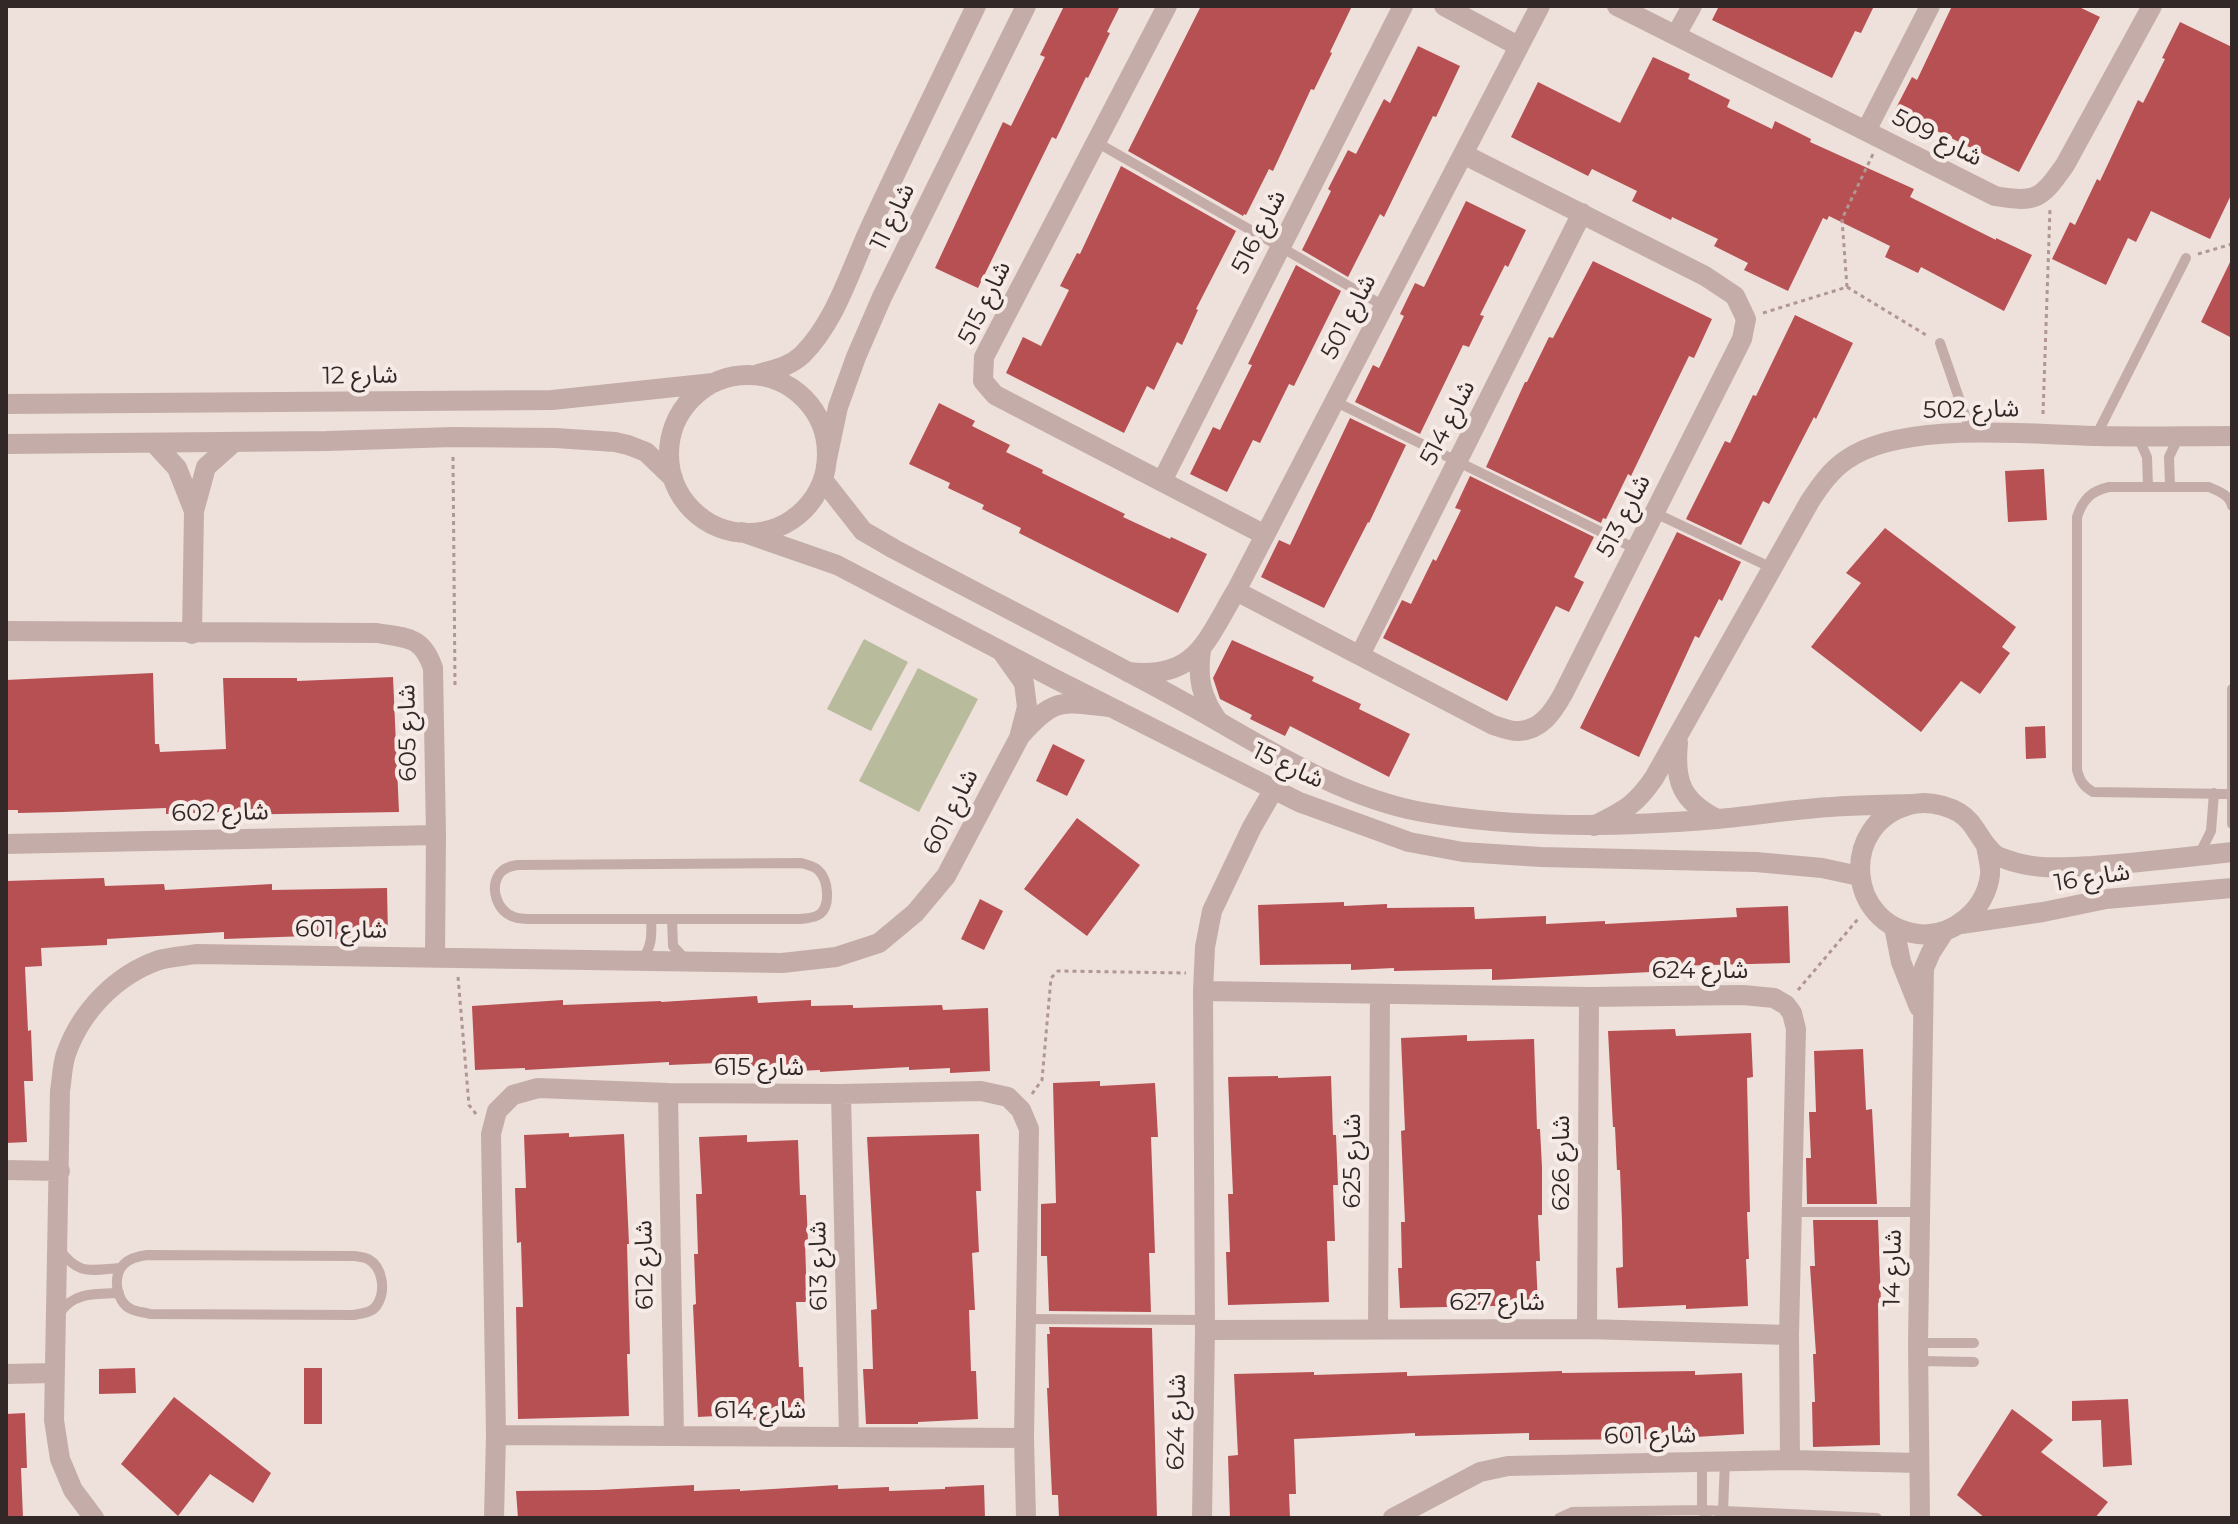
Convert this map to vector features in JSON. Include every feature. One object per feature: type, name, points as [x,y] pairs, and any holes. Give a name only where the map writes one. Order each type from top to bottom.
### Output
[{"type":"street","name":"شارع 11","points":[[753,375],[788,366],[822,331],[976,6]]},
{"type":"street","name":"شارع 11","points":[[827,459],[838,407],[882,297],[1026,6]]},
{"type":"street","name":"شارع 515","points":[[1167,6],[984,357],[983,381],[995,395],[1265,535]]},
{"type":"street","name":"شارع 516","points":[[1162,481],[1403,6]]},
{"type":"street","points":[[1444,6],[1518,46]]},
{"type":"street","name":"شارع 501","points":[[1128,672],[1151,674],[1168,671],[1184,664],[1201,650],[1236,591],[1540,6]]},
{"type":"street","name":"شارع 509","points":[[1617,6],[1995,196],[2021,200],[2039,195],[2051,186]]},
{"type":"street","points":[[1676,35],[1692,6]]},
{"type":"street","points":[[1873,135],[1930,6]]},
{"type":"street","points":[[2051,186],[2152,6]]},
{"type":"street","points":[[1463,154],[1705,276],[1735,296],[1746,319]]},
{"type":"street","name":"شارع 514","points":[[1360,655],[1582,213]]},
{"type":"street","name":"شارع 513","points":[[1236,591],[1493,725],[1518,732],[1535,727],[1550,717],[1742,339],[1746,319]]},
{"type":"street","points":[[753,375],[777,380],[799,393],[815,411],[825,434],[827,459],[823,480],[811,502],[791,520],[768,530],[742,532],[719,527],[699,516],[683,499],[673,478],[669,455],[672,433],[680,413],[695,395],[713,383],[733,376],[753,375]]},
{"type":"street","name":"شارع 12","points":[[6,404],[552,400],[713,383]]},
{"type":"street","name":"شارع 502","points":[[1594,826],[1625,810],[1640,798],[1679,735],[1810,501],[1827,477],[1847,459],[1906,437],[1952,433],[2232,436]]},
{"type":"street","points":[[6,444],[556,438],[615,442],[646,452],[673,478]]},
{"type":"street","points":[[192,634],[194,511],[206,467],[234,442]]},
{"type":"street","points":[[154,443],[177,468],[194,511]]},
{"type":"street","name":"شارع 15","points":[[823,480],[863,531],[894,549],[1128,672],[1312,774],[1419,812],[1536,825],[1594,826],[1717,819],[1829,807],[1910,804]]},
{"type":"street","name":"شارع 15","points":[[742,532],[837,565],[1299,802],[1409,842],[1463,852],[1541,857],[1756,862],[1822,868],[1859,876]]},
{"type":"street","name":"شارع 605","points":[[6,631],[377,633],[410,639],[427,651],[433,668],[435,958]]},
{"type":"street","points":[[1201,650],[1198,669],[1200,688],[1218,721]]},
{"type":"street","name":"شارع 601","points":[[94,1518],[73,1490],[60,1459],[54,1420],[60,1091],[65,1056],[77,1029],[100,996],[129,974],[160,960],[196,954],[782,963],[836,957],[879,943],[915,913],[946,876],[1019,738],[1027,707],[1024,683],[1002,652]]},
{"type":"street","name":"شارع 601","points":[[1019,738],[1041,713],[1064,703],[1109,707]]},
{"type":"street","name":"شارع 502","points":[[1679,735],[1676,761],[1678,780],[1686,796],[1700,811],[1717,819]]},
{"type":"street","name":"شارع 624","points":[[1202,1518],[1205,947],[1212,911],[1274,789]]},
{"type":"street","points":[[1910,804],[1941,805],[1968,819],[1986,845],[1990,874],[1981,902],[1952,928],[1919,934],[1894,927],[1870,906],[1859,876],[1863,844],[1881,819],[1910,804]]},
{"type":"street","name":"شارع 602","points":[[6,844],[436,835]]},
{"type":"street","name":"شارع 16","points":[[1986,845],[1996,856],[2041,869],[2232,852]]},
{"type":"street","name":"شارع 16","points":[[1952,928],[2106,899],[2232,888]]},
{"type":"street","name":"شارع 14","points":[[1894,927],[1901,962],[1923,1018]]},
{"type":"street","name":"شارع 14","points":[[1920,1518],[1918,1352],[1924,968],[1931,952],[1952,928]]},
{"type":"street","name":"شارع 624","points":[[1203,982],[1380,994],[1589,997],[1743,995],[1774,998],[1786,1005]]},
{"type":"street","name":"شارع 625","points":[[1378,1329],[1380,994]]},
{"type":"street","name":"شارع 626","points":[[1587,1329],[1589,997]]},
{"type":"street","points":[[1786,1005],[1792,1013],[1796,1029],[1789,1335],[1790,1460]]},
{"type":"street","name":"شارع 615","points":[[494,1518],[496,1435],[491,1134],[497,1111],[513,1095],[538,1088],[668,1093],[981,1091],[1008,1097],[1021,1110]]},
{"type":"street","name":"شارع 612","points":[[668,1093],[674,1436]]},
{"type":"street","name":"شارع 613","points":[[841,1094],[849,1437]]},
{"type":"street","points":[[1021,1110],[1029,1129],[1024,1438],[1026,1518]]},
{"type":"street","points":[[6,1170],[60,1171]]},
{"type":"street","name":"شارع 627","points":[[1205,1325],[1587,1329],[1789,1335]]},
{"type":"street","points":[[6,1374],[55,1373]]},
{"type":"street","name":"شارع 614","points":[[496,1435],[1024,1438]]},
{"type":"street","name":"شارع 601","points":[[1393,1518],[1480,1472],[1508,1466],[1790,1460],[1919,1463]]},
{"type":"lane","points":[[1096,142],[1384,306]]},
{"type":"lane","points":[[2096,436],[2186,258]]},
{"type":"lane","points":[[1940,343],[1971,433]]},
{"type":"lane","points":[[1334,401],[1636,549]]},
{"type":"lane","points":[[2170,487],[2169,457],[2179,436]]},
{"type":"lane","points":[[2138,437],[2147,457],[2148,487]]},
{"type":"lane","points":[[2231,794],[2093,792],[2079,780],[2077,517],[2088,495],[2109,487],[2209,487],[2222,492],[2232,506]]},
{"type":"lane","points":[[1655,513],[1772,568]]},
{"type":"lane","points":[[2232,689],[2232,824]]},
{"type":"lane","points":[[2199,855],[2211,831],[2214,793]]},
{"type":"lane","points":[[801,863],[819,871],[826,882],[826,905],[821,913],[811,918],[672,919],[513,917],[496,901],[496,882],[499,873],[506,867],[517,865],[801,863]]},
{"type":"lane","points":[[641,961],[651,944],[651,919]]},
{"type":"lane","points":[[672,919],[673,946],[687,962]]},
{"type":"lane","points":[[1792,1212],[1920,1212]]},
{"type":"lane","points":[[58,1248],[67,1260],[80,1269],[120,1268]]},
{"type":"lane","points":[[147,1255],[355,1256],[369,1260],[377,1267],[382,1292],[369,1313],[354,1315],[150,1314],[130,1309],[121,1301],[119,1293],[120,1268],[130,1260],[147,1255]]},
{"type":"lane","points":[[56,1318],[65,1305],[81,1296],[119,1293]]},
{"type":"lane","points":[[1026,1319],[1205,1325]]},
{"type":"lane","points":[[1918,1352],[1974,1343]]},
{"type":"lane","points":[[1918,1352],[1974,1362]]},
{"type":"lane","points":[[1702,1461],[1704,1514]]},
{"type":"lane","points":[[1721,1514],[1725,1461]]},
{"type":"lane","points":[[1559,1518],[1572,1512],[1877,1518]]},
{"type":"path","points":[[1847,287],[1842,219],[1873,135]]},
{"type":"path","points":[[2042,435],[2051,186]]},
{"type":"path","points":[[2186,258],[2232,244]]},
{"type":"path","points":[[1746,319],[1847,287],[1940,343]]},
{"type":"path","points":[[453,437],[455,690]]},
{"type":"path","points":[[1786,1005],[1870,906]]},
{"type":"path","points":[[457,958],[469,1105],[491,1134]]},
{"type":"path","points":[[1021,1110],[1042,1080],[1051,978],[1058,971],[1203,982]]},
{"type":"green space","points":[[864,639],[908,662],[871,731],[827,709]]},
{"type":"green space","points":[[918,668],[978,699],[919,812],[859,781]]},
{"type":"building","points":[[1064,6],[1120,6],[1088,78],[1056,139],[1052,137],[978,288],[935,268],[1003,122],[1011,126],[1045,57],[1040,55]]},
{"type":"building","points":[[1201,6],[1352,6],[1273,171],[1269,169],[1243,216],[1128,151]]},
{"type":"building","points":[[1719,6],[1874,6],[1861,33],[1855,31],[1832,78],[1712,20]]},
{"type":"building","points":[[1952,6],[2077,6],[2100,17],[2019,172],[1895,110],[1912,77],[1917,80]]},
{"type":"building","points":[[2180,22],[2232,47],[2232,193],[2210,239],[2151,211],[2136,242],[2128,238],[2106,285],[2052,259],[2070,222],[2075,225],[2097,179],[2100,181],[2138,100],[2143,103]]},
{"type":"building","points":[[1418,46],[1460,66],[1384,217],[1380,214],[1348,277],[1302,250],[1348,150],[1356,154],[1384,99],[1390,103]]},
{"type":"building","points":[[1653,57],[1690,74],[1688,79],[1730,100],[1727,107],[1772,129],[1775,121],[1811,139],[1810,142],[1914,189],[1910,197],[2032,255],[2004,311],[1921,267],[1918,273],[1885,257],[1890,246],[1829,216],[1827,220],[1823,218],[1788,291],[1744,270],[1748,263],[1714,246],[1718,239],[1632,201],[1637,191],[1592,169],[1588,176],[1511,137],[1538,82],[1620,123]]},
{"type":"building","points":[[1121,166],[1236,231],[1196,309],[1182,345],[1177,342],[1154,390],[1147,386],[1124,433],[1006,373],[1023,337],[1041,346],[1069,290],[1060,286],[1077,253],[1080,254]]},
{"type":"building","points":[[1466,201],[1526,230],[1480,315],[1484,316],[1469,347],[1463,345],[1420,434],[1355,402],[1373,365],[1379,368],[1404,316],[1400,314],[1415,283],[1424,287]]},
{"type":"building","points":[[2232,258],[2232,338],[2201,322]]},
{"type":"building","points":[[1593,261],[1712,319],[1694,358],[1689,356],[1631,476],[1628,474],[1606,519],[1603,518],[1601,523],[1486,467],[1525,382],[1549,337],[1553,338]]},
{"type":"building","points":[[1296,265],[1341,291],[1294,386],[1289,384],[1260,443],[1253,440],[1227,492],[1190,474],[1213,427],[1220,430]]},
{"type":"building","points":[[1795,315],[1853,343],[1769,504],[1763,501],[1741,545],[1686,519],[1725,441],[1730,443],[1753,395],[1756,396]]},
{"type":"building","points":[[939,403],[975,421],[972,426],[1010,445],[1006,452],[1043,470],[1042,473],[1125,514],[1123,517],[1207,554],[1178,613],[1019,533],[1021,528],[948,488],[950,483],[909,464]]},
{"type":"building","points":[[1350,418],[1406,445],[1324,608],[1261,577],[1279,540],[1290,545]]},
{"type":"building","points":[[2044,469],[2047,520],[2008,522],[2005,471]]},
{"type":"building","points":[[1470,476],[1594,537],[1574,577],[1584,582],[1569,612],[1556,606],[1507,701],[1383,638],[1402,600],[1411,604],[1433,559],[1436,561],[1461,510],[1455,508]]},
{"type":"building","points":[[1885,528],[2016,627],[2002,647],[2010,653],[1980,694],[1961,681],[1921,732],[1811,647],[1861,583],[1846,573]]},
{"type":"building","points":[[1677,532],[1741,562],[1699,638],[1695,636],[1639,757],[1580,728]]},
{"type":"building","points":[[1232,640],[1314,677],[1312,681],[1361,704],[1359,709],[1410,734],[1389,777],[1290,726],[1285,736],[1250,719],[1252,715],[1220,699],[1213,678]]},
{"type":"building","points":[[153,673],[155,744],[159,744],[160,752],[226,749],[223,678],[297,678],[297,681],[393,677],[399,812],[221,815],[221,812],[166,814],[166,808],[18,813],[18,810],[6,810],[6,680]]},
{"type":"building","points":[[2045,726],[2046,758],[2026,759],[2025,727]]},
{"type":"building","points":[[1053,744],[1085,760],[1067,796],[1036,781]]},
{"type":"building","points":[[1077,818],[1140,865],[1087,936],[1024,889]]},
{"type":"building","points":[[104,878],[105,886],[164,884],[165,890],[272,884],[272,890],[387,888],[388,936],[224,939],[224,932],[107,939],[107,945],[41,948],[42,966],[25,967],[33,1081],[24,1081],[27,1142],[6,1143],[6,881]]},
{"type":"building","points":[[980,899],[1003,911],[984,950],[961,939]]},
{"type":"building","points":[[1344,902],[1344,906],[1387,904],[1387,908],[1474,907],[1475,919],[1546,916],[1546,924],[1737,917],[1736,908],[1788,906],[1790,963],[1671,966],[1671,971],[1492,980],[1492,969],[1394,971],[1394,968],[1351,970],[1351,964],[1260,965],[1258,905]]},
{"type":"building","points":[[757,996],[758,1003],[811,1000],[811,1006],[942,1005],[943,1010],[988,1008],[990,1071],[950,1073],[950,1068],[909,1070],[909,1067],[774,1072],[774,1065],[719,1068],[718,1063],[669,1065],[669,1062],[475,1070],[472,1006],[563,1000],[563,1005]]},
{"type":"building","points":[[1675,1029],[1676,1036],[1751,1033],[1753,1077],[1747,1078],[1750,1212],[1747,1212],[1749,1259],[1746,1259],[1748,1306],[1618,1308],[1616,1268],[1623,1267],[1622,1221],[1608,1031]]},
{"type":"building","points":[[1467,1035],[1467,1041],[1534,1039],[1537,1129],[1540,1129],[1542,1167],[1542,1215],[1538,1215],[1540,1261],[1536,1261],[1538,1305],[1400,1308],[1398,1268],[1402,1268],[1401,1222],[1405,1222],[1401,1038]]},
{"type":"building","points":[[1863,1049],[1866,1110],[1872,1109],[1877,1204],[1807,1204],[1806,1158],[1811,1158],[1809,1112],[1816,1112],[1814,1051]]},
{"type":"building","points":[[1331,1076],[1338,1185],[1333,1185],[1335,1241],[1327,1241],[1329,1302],[1228,1305],[1228,1194],[1233,1194],[1228,1077]]},
{"type":"building","points":[[1100,1081],[1100,1086],[1155,1083],[1158,1137],[1151,1137],[1155,1253],[1149,1253],[1151,1312],[1049,1311],[1047,1256],[1041,1256],[1041,1204],[1056,1203],[1053,1083]]},
{"type":"building","points":[[569,1133],[569,1137],[624,1134],[629,1244],[629,1416],[518,1419],[516,1307],[523,1307],[515,1188],[526,1188],[524,1135]]},
{"type":"building","points":[[979,1134],[981,1191],[976,1191],[979,1252],[972,1253],[975,1310],[969,1310],[971,1371],[976,1371],[978,1419],[866,1424],[863,1369],[873,1369],[871,1310],[877,1309],[867,1137]]},
{"type":"building","points":[[747,1135],[747,1142],[798,1140],[800,1195],[806,1195],[808,1242],[805,1242],[807,1302],[796,1302],[805,1418],[752,1420],[752,1414],[698,1417],[693,1305],[696,1304],[694,1254],[698,1254],[696,1194],[702,1194],[699,1137]]},
{"type":"building","points":[[1813,1220],[1878,1220],[1880,1445],[1813,1447],[1813,1354],[1816,1354],[1810,1266],[1815,1266]]},
{"type":"building","points":[[1049,1327],[1152,1328],[1157,1518],[1059,1518],[1058,1495],[1052,1495],[1047,1388]]},
{"type":"building","points":[[135,1368],[136,1393],[99,1394],[99,1369]]},
{"type":"building","points":[[304,1368],[322,1368],[322,1424],[304,1424]]},
{"type":"building","points":[[1695,1371],[1695,1375],[1742,1373],[1744,1434],[1663,1439],[1529,1440],[1529,1433],[1415,1436],[1415,1433],[1294,1439],[1296,1494],[1289,1494],[1290,1518],[1230,1518],[1228,1456],[1238,1455],[1234,1374],[1407,1372],[1407,1376]]},
{"type":"building","points":[[174,1397],[271,1473],[253,1503],[210,1474],[178,1516],[121,1464]]},
{"type":"building","points":[[2128,1399],[2132,1465],[2103,1467],[2101,1420],[2072,1421],[2072,1401]]},
{"type":"building","points":[[2012,1409],[2053,1440],[2041,1452],[2108,1502],[2095,1518],[1985,1518],[1957,1495]]},
{"type":"building","points":[[25,1413],[27,1468],[21,1468],[23,1518],[6,1518],[6,1414]]},
{"type":"building","points":[[694,1485],[694,1491],[838,1485],[838,1489],[889,1487],[889,1491],[984,1485],[985,1518],[518,1518],[516,1491]]}]
